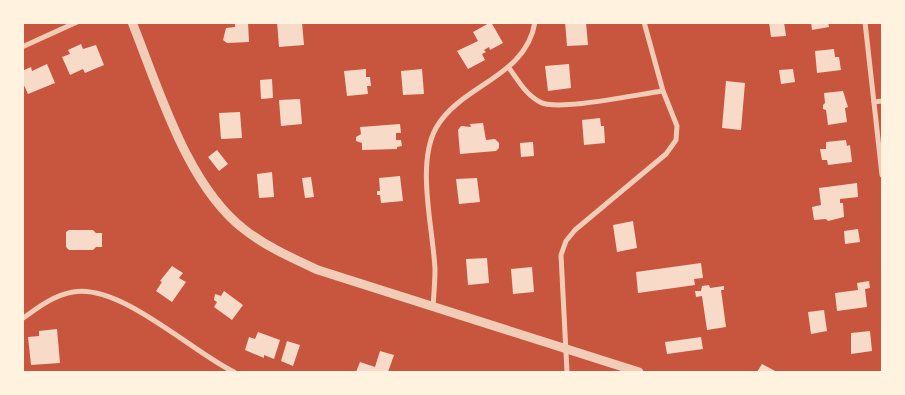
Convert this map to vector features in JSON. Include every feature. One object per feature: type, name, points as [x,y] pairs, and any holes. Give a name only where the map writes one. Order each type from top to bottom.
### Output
[{"type":"street","points":[[22,47],[77,22]]},
{"type":"street","points":[[132,22],[184,150],[201,182],[226,213],[243,229],[269,247],[318,270],[566,351],[639,372]]},
{"type":"street","points":[[433,307],[435,269],[427,174],[429,149],[436,129],[447,114],[462,99],[517,61],[534,33],[535,22]]},
{"type":"street","points":[[567,372],[560,255],[566,241],[575,230],[666,154],[676,140],[677,126],[663,91],[644,22]]},
{"type":"street","points":[[865,22],[882,175]]},
{"type":"street","points":[[509,68],[526,92],[541,104],[568,105],[663,91]]},
{"type":"street","points":[[874,102],[882,101]]},
{"type":"street","points":[[22,319],[43,303],[72,292],[95,292],[152,319],[234,372]]},
{"type":"building","points":[[235,22],[248,22],[249,42],[227,43],[223,40],[226,28],[235,27]]},
{"type":"building","points":[[277,22],[302,22],[304,45],[279,47]]},
{"type":"building","points":[[491,22],[503,43],[490,50],[489,47],[484,50],[486,52],[482,54],[485,60],[468,69],[457,51],[478,41],[473,32]]},
{"type":"building","points":[[565,22],[586,22],[588,45],[567,46]]},
{"type":"building","points":[[769,22],[784,22],[786,36],[771,37]]},
{"type":"building","points":[[811,22],[828,22],[829,27],[812,30]]},
{"type":"building","points":[[81,44],[83,49],[96,45],[104,65],[85,73],[83,69],[70,75],[62,57],[70,54],[68,50]]},
{"type":"building","points":[[834,49],[835,57],[839,57],[841,70],[817,73],[815,51]]},
{"type":"building","points":[[47,64],[55,83],[28,94],[22,81],[22,71],[31,67],[32,71]]},
{"type":"building","points":[[569,64],[571,88],[548,91],[545,66]]},
{"type":"building","points":[[366,69],[366,77],[370,77],[371,86],[367,86],[368,94],[347,96],[344,71]]},
{"type":"building","points":[[422,69],[424,94],[403,95],[401,71]]},
{"type":"building","points":[[793,69],[795,82],[781,84],[779,70]]},
{"type":"building","points":[[272,79],[273,98],[261,99],[260,80]]},
{"type":"building","points":[[726,81],[745,83],[741,130],[722,128]]},
{"type":"building","points":[[843,91],[848,107],[845,108],[847,122],[828,125],[826,110],[823,109],[825,103],[824,93]]},
{"type":"building","points":[[300,99],[302,124],[281,126],[279,100]]},
{"type":"building","points":[[240,112],[242,138],[221,139],[219,113]]},
{"type":"building","points":[[600,118],[601,126],[604,126],[605,143],[584,145],[582,120]]},
{"type":"building","points":[[483,123],[486,140],[495,139],[499,143],[499,148],[496,151],[460,154],[458,130],[461,126],[471,127],[470,124]]},
{"type":"building","points":[[400,124],[401,133],[396,133],[396,140],[401,140],[402,146],[397,147],[397,149],[362,150],[362,143],[356,141],[356,137],[361,134],[360,127]]},
{"type":"building","points":[[846,140],[847,146],[850,145],[852,162],[828,165],[827,160],[822,160],[820,149],[826,149],[826,142]]},
{"type":"building","points":[[533,142],[534,156],[521,157],[520,143]]},
{"type":"building","points":[[217,150],[228,164],[219,171],[208,157]]},
{"type":"building","points":[[272,172],[274,197],[259,198],[257,174]]},
{"type":"building","points":[[400,176],[403,201],[381,203],[380,195],[377,195],[377,191],[380,191],[379,178]]},
{"type":"building","points":[[311,177],[314,197],[305,198],[302,178]]},
{"type":"building","points":[[477,178],[480,202],[459,204],[456,179]]},
{"type":"building","points":[[857,183],[858,197],[840,199],[840,203],[843,203],[844,217],[828,221],[826,219],[814,220],[812,207],[821,205],[819,188]]},
{"type":"building","points":[[633,221],[637,248],[617,252],[613,225]]},
{"type":"building","points":[[858,229],[860,242],[845,244],[844,231]]},
{"type":"building","points":[[69,230],[93,230],[96,233],[102,233],[102,247],[96,247],[93,250],[69,250],[66,247],[66,232]]},
{"type":"building","points":[[487,258],[489,283],[468,285],[466,259]]},
{"type":"building","points":[[701,263],[703,278],[694,279],[695,285],[638,293],[636,272]]},
{"type":"building","points":[[172,266],[183,273],[179,278],[186,282],[172,302],[156,291],[162,282],[160,281]]},
{"type":"building","points":[[532,267],[534,292],[513,294],[511,269]]},
{"type":"building","points":[[869,281],[870,288],[865,289],[867,307],[837,311],[835,293],[858,290],[857,283]]},
{"type":"building","points":[[709,285],[710,288],[724,286],[724,290],[721,290],[726,327],[707,330],[702,296],[696,297],[695,291],[701,291],[702,286]]},
{"type":"building","points":[[224,291],[243,305],[232,320],[214,307],[217,302],[214,300],[215,294],[221,296]]},
{"type":"building","points":[[824,310],[827,331],[811,334],[808,312]]},
{"type":"building","points":[[57,329],[60,363],[31,365],[28,337],[39,336],[39,331]]},
{"type":"building","points":[[870,331],[872,351],[851,354],[851,333]]},
{"type":"building","points":[[258,332],[280,340],[274,359],[264,355],[264,358],[245,350],[249,337],[255,339]]},
{"type":"building","points":[[701,337],[703,349],[667,354],[665,342]]},
{"type":"building","points":[[287,341],[300,345],[293,366],[281,361]]},
{"type":"building","points":[[380,351],[394,355],[388,372],[356,372],[360,362],[375,367]]},
{"type":"building","points":[[762,364],[777,372],[757,372]]}]
